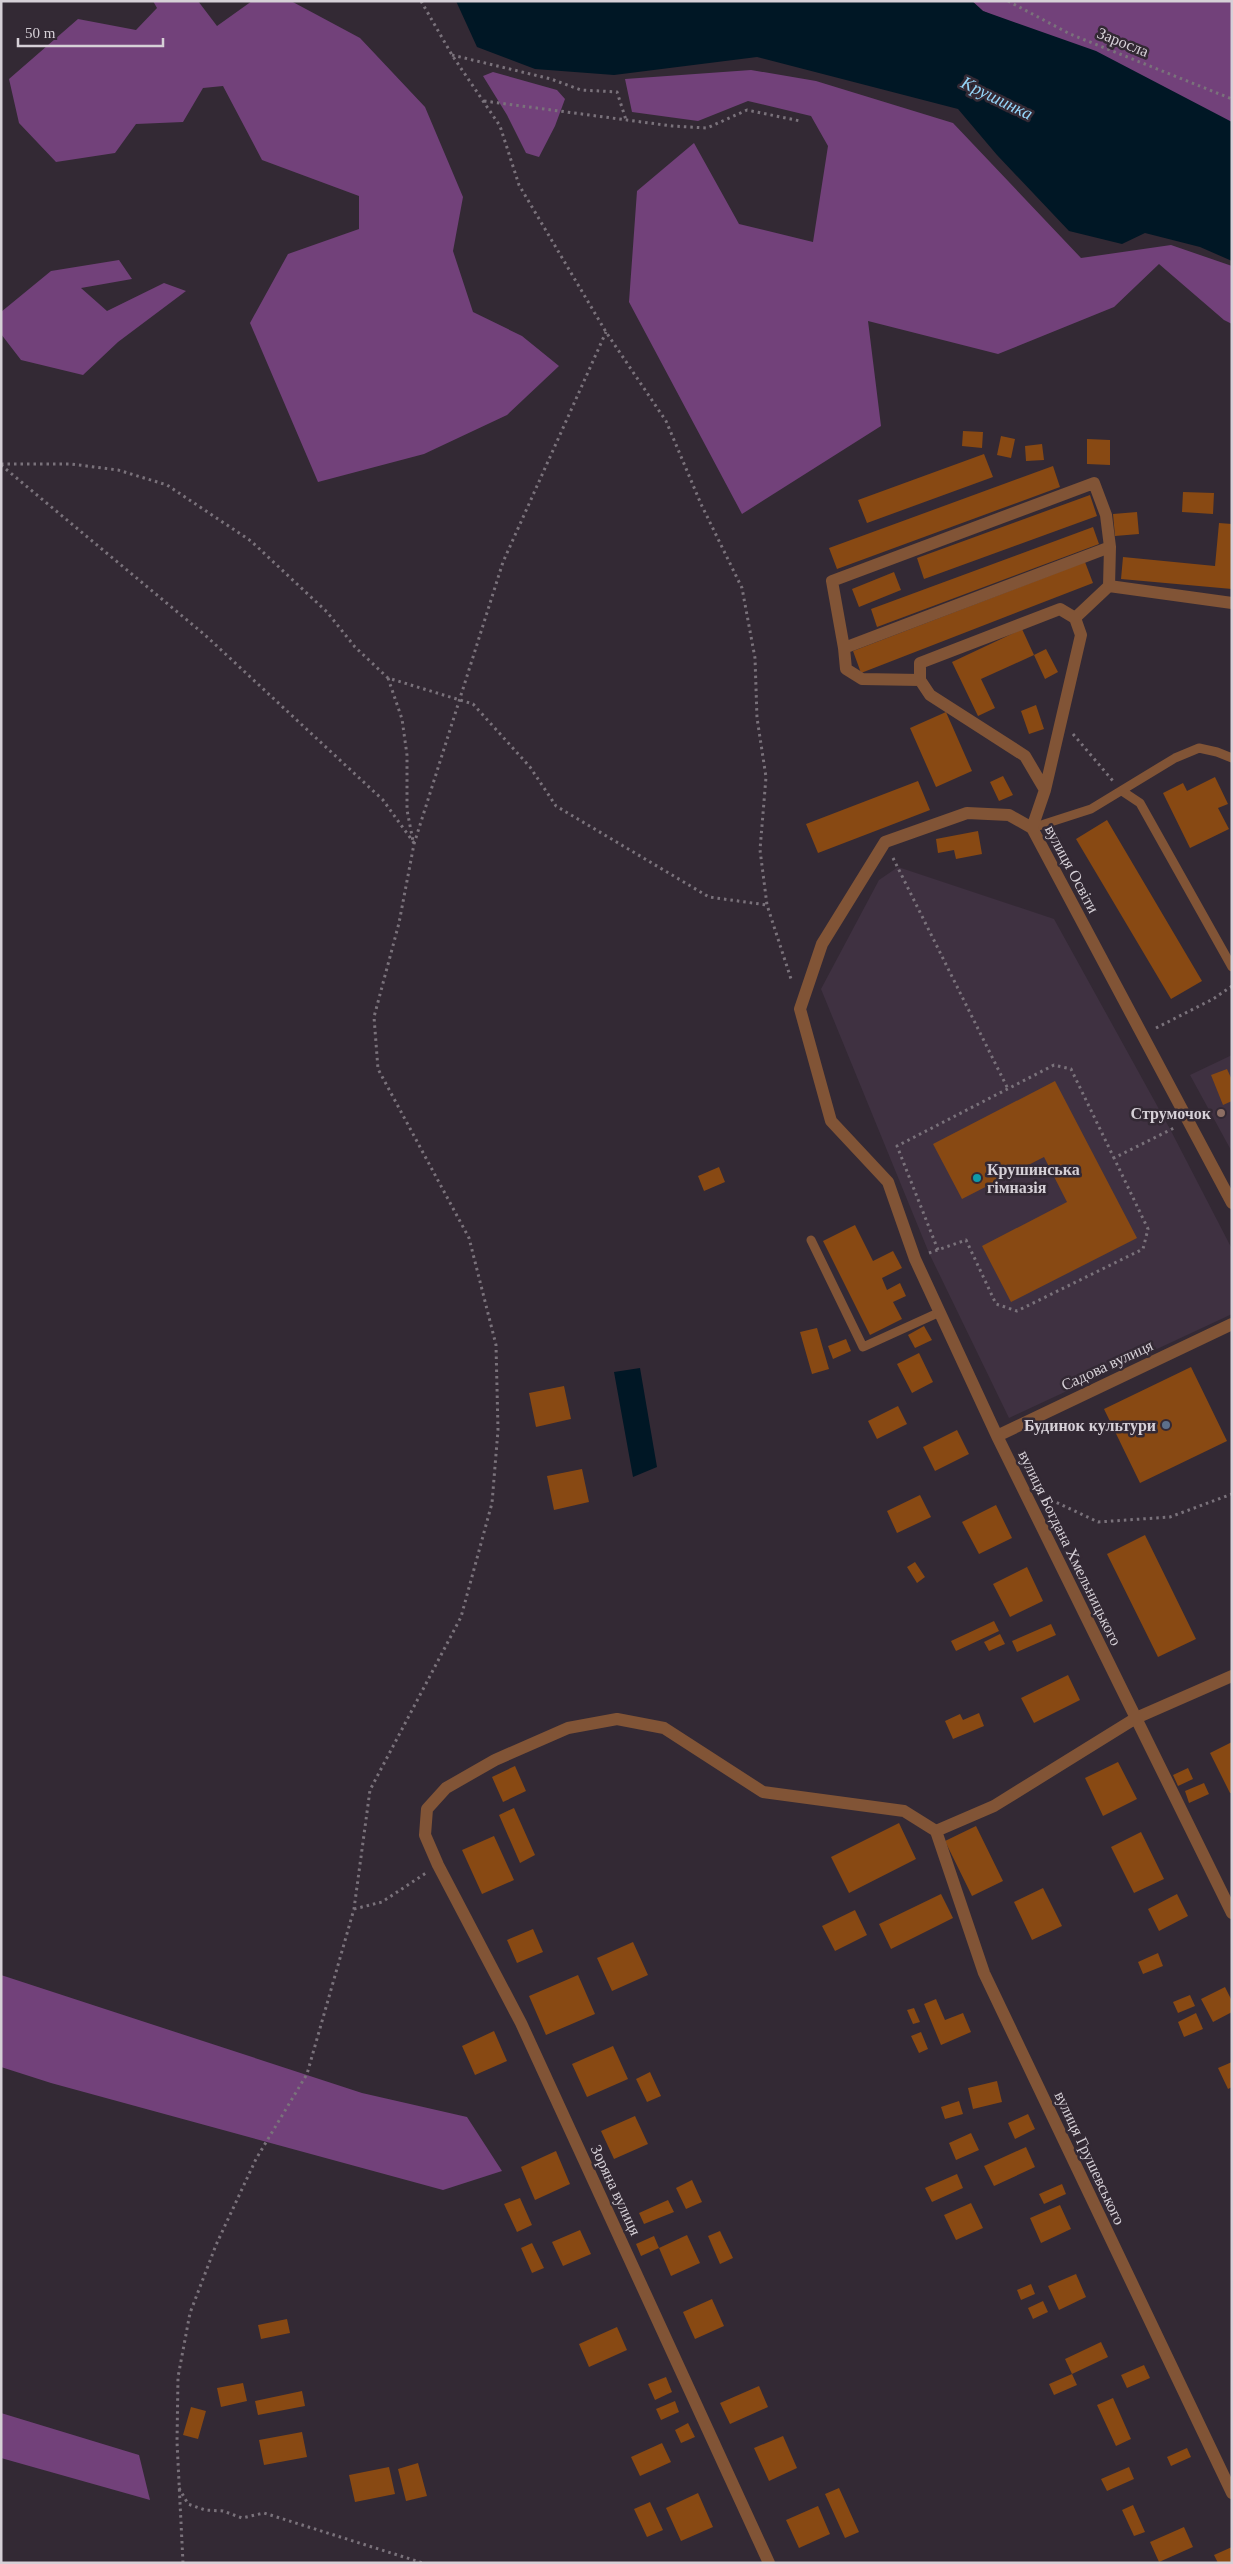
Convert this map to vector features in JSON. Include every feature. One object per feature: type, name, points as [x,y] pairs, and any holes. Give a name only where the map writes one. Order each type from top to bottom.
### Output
[{"type":"street","points":[[920,680],[862,679],[846,669],[832,582],[1094,483],[1106,515],[1110,547],[1109,586],[1075,618]]},
{"type":"street","points":[[844,648],[1110,547]]},
{"type":"street","points":[[1109,586],[1232,603]]},
{"type":"street","points":[[1032,828],[1045,790],[1081,635],[1075,618],[1060,609],[920,664],[920,680],[930,695],[1025,756],[1045,790]]},
{"type":"street","name":"вулиця Освіти","points":[[885,842],[967,813],[1009,815],[1032,828],[1232,1203]]},
{"type":"street","points":[[800,1009],[822,944],[885,842]]},
{"type":"street","name":"вулиця Богдана Хмельницького","points":[[800,1009],[831,1121],[888,1182],[915,1258],[996,1436],[1232,1913]]},
{"type":"street","name":"Садова вулиця","points":[[996,1436],[1232,1324]]},
{"type":"street","points":[[936,1831],[994,1806],[1136,1718],[1232,1676]]},
{"type":"street","name":"Зоряна вулиця","points":[[769,2563],[521,2023],[438,1865],[425,1835],[427,1809],[446,1788],[495,1760],[568,1728],[617,1719],[664,1728],[763,1792],[904,1811],[936,1831]]},
{"type":"street","name":"вулиця Грушевського","points":[[936,1831],[984,1973],[1232,2493]]},
{"type":"lane","points":[[1032,828],[1091,809],[1175,758],[1199,748],[1232,758]]},
{"type":"lane","points":[[1122,791],[1140,803],[1232,967]]},
{"type":"lane","points":[[811,1240],[863,1347],[940,1312]]},
{"type":"path","points":[[421,1],[452,55],[500,126],[519,184],[606,332],[666,421],[701,504],[742,588],[755,658],[757,718],[766,777],[760,850],[767,905],[800,1009]]},
{"type":"path","name":"Заросла","points":[[1008,1],[1070,34],[1232,99]]},
{"type":"path","points":[[452,55],[551,79],[581,90],[617,92],[626,120]]},
{"type":"path","points":[[483,101],[626,120],[707,128],[747,110],[800,120]]},
{"type":"path","points":[[183,2563],[179,2487],[178,2377],[190,2313],[216,2245],[256,2159],[306,2074],[354,1909],[370,1790],[461,1617],[492,1503],[498,1430],[496,1346],[469,1238],[378,1069],[374,1017],[399,923],[414,844],[503,562],[606,332]]},
{"type":"path","points":[[1,464],[71,464],[118,470],[167,486],[251,541],[328,612],[355,646],[388,678],[473,704],[530,766],[556,806],[709,897],[767,905]]},
{"type":"path","points":[[1,464],[205,635],[383,800],[414,844]]},
{"type":"path","points":[[388,678],[402,719],[407,755],[407,810],[414,844]]},
{"type":"path","points":[[1061,720],[1122,791]]},
{"type":"path","points":[[885,842],[1008,1089]]},
{"type":"path","points":[[1142,1035],[1213,999],[1232,986]]},
{"type":"path","points":[[915,1258],[938,1250],[966,1240],[996,1304],[1017,1310],[1143,1249],[1148,1229],[1071,1069],[1054,1065],[897,1146],[938,1250]]},
{"type":"path","points":[[1114,1158],[1188,1120]]},
{"type":"path","points":[[1021,1485],[1098,1522],[1170,1517],[1232,1494]]},
{"type":"path","points":[[354,1909],[382,1902],[438,1865]]},
{"type":"path","points":[[179,2487],[188,2504],[205,2510],[223,2511],[242,2518],[264,2514],[423,2563]]},
{"type":"shaded area","points":[[153,1],[198,1],[217,26],[252,1],[291,1],[360,38],[425,107],[463,197],[453,251],[473,312],[522,336],[559,366],[507,415],[424,454],[318,482],[250,323],[288,254],[359,229],[359,196],[262,160],[223,86],[203,88],[183,122],[136,124],[115,153],[56,162],[19,123],[9,79],[78,19],[136,30],[157,8]]},
{"type":"shaded area","points":[[972,1],[1232,1],[1232,123],[983,11]]},
{"type":"shaded area","points":[[751,70],[816,81],[953,123],[1081,258],[1171,245],[1232,266],[1232,324],[1224,320],[1159,264],[1114,307],[998,354],[868,321],[881,426],[742,514],[629,302],[637,191],[694,143],[739,224],[813,242],[828,146],[811,116],[748,101],[698,121],[632,112],[625,79]]},
{"type":"shaded area","points":[[493,72],[557,90],[565,99],[555,126],[539,157],[526,153],[507,115],[483,76]]},
{"type":"shaded area","points":[[119,260],[132,279],[81,288],[107,311],[164,283],[186,291],[118,342],[83,375],[21,360],[1,334],[1,312],[51,271]]},
{"type":"shaded area","points":[[898,867],[1054,919],[1170,1129],[1232,1249],[1232,1314],[1009,1418],[929,1253],[821,989],[879,880]]},
{"type":"shaded area","name":"Струмочок","points":[[1232,1055],[1232,1152],[1190,1075]]},
{"type":"shaded area","points":[[1,1975],[362,2093],[467,2117],[502,2171],[443,2190],[51,2083],[1,2067]]},
{"type":"shaded area","points":[[1,2413],[139,2455],[150,2500],[1,2458]]},
{"type":"water","name":"Крушинка","points":[[456,1],[972,1],[983,11],[1096,51],[1232,122],[1232,261],[1200,247],[1145,233],[1122,244],[1069,231],[997,155],[958,109],[757,57],[614,75],[535,69],[477,47]]},
{"type":"water","points":[[640,1368],[657,1467],[633,1477],[614,1372]]},
{"type":"building","points":[[963,431],[983,432],[982,448],[962,446]]},
{"type":"building","points":[[1001,436],[1015,439],[1011,458],[997,455]]},
{"type":"building","points":[[1087,439],[1110,440],[1110,465],[1087,464]]},
{"type":"building","points":[[1042,444],[1044,460],[1026,461],[1025,446]]},
{"type":"building","points":[[984,454],[993,477],[867,523],[858,500]]},
{"type":"building","points":[[1053,466],[1060,487],[837,569],[829,548]]},
{"type":"building","points":[[1183,492],[1214,493],[1213,514],[1182,512]]},
{"type":"building","points":[[1090,495],[1097,516],[924,579],[917,558]]},
{"type":"building","points":[[1137,512],[1139,534],[1115,536],[1113,514]]},
{"type":"building","points":[[1219,523],[1232,524],[1232,589],[1121,579],[1123,557],[1215,566]]},
{"type":"building","points":[[1093,527],[1099,544],[877,627],[871,609]]},
{"type":"building","points":[[1085,562],[1093,583],[861,673],[853,651]]},
{"type":"building","points":[[894,572],[901,590],[859,607],[852,589]]},
{"type":"building","points":[[1022,629],[1034,655],[981,679],[995,708],[978,716],[952,662]]},
{"type":"building","points":[[1046,649],[1058,672],[1045,679],[1034,655]]},
{"type":"building","points":[[1036,705],[1044,729],[1029,734],[1021,711]]},
{"type":"building","points":[[946,712],[972,771],[936,787],[910,728]]},
{"type":"building","points":[[1003,776],[1013,795],[999,801],[990,782]]},
{"type":"building","points":[[1215,777],[1228,804],[1218,808],[1229,829],[1190,848],[1163,793],[1183,783],[1187,791]]},
{"type":"building","points":[[918,781],[930,810],[818,853],[806,824]]},
{"type":"building","points":[[1107,820],[1202,981],[1171,999],[1076,839]]},
{"type":"building","points":[[978,831],[982,854],[956,859],[954,850],[938,853],[936,839]]},
{"type":"building","points":[[1227,1069],[1232,1080],[1232,1101],[1223,1105],[1211,1075]]},
{"type":"building","name":"Крушинська гімназія","points":[[1055,1081],[1137,1238],[1011,1302],[982,1246],[1067,1202],[1044,1157],[962,1199],[933,1144]]},
{"type":"building","points":[[719,1167],[725,1182],[704,1191],[698,1176]]},
{"type":"building","points":[[855,1225],[873,1261],[893,1251],[902,1268],[882,1278],[887,1290],[900,1283],[906,1296],[893,1302],[902,1319],[870,1335],[823,1241]]},
{"type":"building","points":[[924,1326],[932,1340],[915,1348],[908,1335]]},
{"type":"building","points":[[817,1328],[829,1369],[812,1374],[800,1332]]},
{"type":"building","points":[[846,1339],[851,1351],[833,1359],[828,1346]]},
{"type":"building","points":[[919,1353],[933,1382],[912,1393],[897,1364]]},
{"type":"building","name":"Будинок культури","points":[[1191,1367],[1227,1441],[1140,1483],[1104,1409]]},
{"type":"building","points":[[564,1386],[571,1419],[536,1427],[529,1393]]},
{"type":"building","points":[[898,1406],[907,1424],[877,1439],[868,1421]]},
{"type":"building","points":[[957,1430],[969,1454],[935,1471],[923,1447]]},
{"type":"building","points":[[582,1469],[589,1502],[554,1510],[547,1476]]},
{"type":"building","points":[[920,1495],[931,1517],[897,1533],[887,1511]]},
{"type":"building","points":[[996,1505],[1012,1538],[979,1554],[962,1522]]},
{"type":"building","points":[[1145,1535],[1196,1639],[1158,1657],[1107,1554]]},
{"type":"building","points":[[915,1562],[925,1577],[917,1583],[907,1567]]},
{"type":"building","points":[[1027,1567],[1043,1601],[1010,1617],[993,1584]]},
{"type":"building","points":[[994,1621],[999,1631],[956,1651],[951,1641]]},
{"type":"building","points":[[1051,1624],[1056,1635],[1017,1652],[1012,1641]]},
{"type":"building","points":[[1000,1634],[1005,1644],[989,1651],[984,1642]]},
{"type":"building","points":[[1068,1675],[1080,1700],[1034,1723],[1021,1698]]},
{"type":"building","points":[[979,1713],[984,1726],[953,1739],[945,1721],[960,1714],[963,1720]]},
{"type":"building","points":[[1232,1742],[1232,1793],[1230,1793],[1210,1753]]},
{"type":"building","points":[[1118,1762],[1137,1799],[1103,1816],[1085,1778]]},
{"type":"building","points":[[515,1766],[526,1791],[503,1802],[492,1777]]},
{"type":"building","points":[[1188,1768],[1193,1779],[1178,1786],[1173,1775]]},
{"type":"building","points":[[1204,1783],[1209,1794],[1189,1803],[1185,1791]]},
{"type":"building","points":[[514,1808],[535,1855],[520,1863],[499,1815]]},
{"type":"building","points":[[899,1823],[916,1859],[849,1893],[831,1857]]},
{"type":"building","points":[[976,1826],[1003,1881],[972,1896],[945,1841]]},
{"type":"building","points":[[1141,1832],[1164,1879],[1134,1893],[1111,1847]]},
{"type":"building","points":[[494,1836],[514,1880],[482,1894],[462,1850]]},
{"type":"building","points":[[1043,1888],[1062,1926],[1032,1940],[1014,1902]]},
{"type":"building","points":[[941,1894],[953,1918],[891,1949],[879,1924]]},
{"type":"building","points":[[1177,1894],[1188,1916],[1159,1931],[1148,1909]]},
{"type":"building","points":[[855,1910],[867,1935],[835,1951],[822,1926]]},
{"type":"building","points":[[533,1929],[543,1952],[517,1963],[507,1940]]},
{"type":"building","points":[[633,1942],[648,1975],[612,1991],[597,1958]]},
{"type":"building","points":[[1158,1953],[1163,1966],[1143,1974],[1138,1962]]},
{"type":"building","points":[[578,1975],[595,2014],[546,2035],[529,1996]]},
{"type":"building","points":[[1225,1987],[1232,2001],[1232,2012],[1213,2022],[1201,1999]]},
{"type":"building","points":[[1190,1995],[1195,2006],[1178,2013],[1173,2002]]},
{"type":"building","points":[[936,1999],[945,2020],[963,2013],[971,2032],[941,2045],[924,2004]]},
{"type":"building","points":[[914,2008],[920,2022],[913,2024],[907,2010]]},
{"type":"building","points":[[1196,2013],[1203,2029],[1184,2037],[1178,2022]]},
{"type":"building","points":[[494,2031],[507,2061],[475,2075],[462,2046]]},
{"type":"building","points":[[921,2032],[928,2049],[919,2053],[911,2036]]},
{"type":"building","points":[[613,2046],[628,2079],[587,2097],[572,2064]]},
{"type":"building","points":[[1232,2062],[1232,2087],[1228,2089],[1218,2068]]},
{"type":"building","points":[[650,2072],[661,2096],[647,2102],[636,2079]]},
{"type":"building","points":[[997,2081],[1002,2102],[973,2109],[968,2088]]},
{"type":"building","points":[[959,2101],[963,2114],[945,2119],[941,2107]]},
{"type":"building","points":[[1028,2114],[1035,2129],[1015,2139],[1008,2123]]},
{"type":"building","points":[[635,2116],[648,2144],[614,2159],[601,2131]]},
{"type":"building","points":[[971,2133],[979,2150],[956,2160],[949,2143]]},
{"type":"building","points":[[1026,2147],[1035,2167],[994,2186],[984,2166]]},
{"type":"building","points":[[556,2151],[570,2184],[535,2200],[521,2167]]},
{"type":"building","points":[[957,2174],[963,2188],[932,2202],[925,2188]]},
{"type":"building","points":[[692,2180],[702,2202],[686,2209],[676,2188]]},
{"type":"building","points":[[1062,2184],[1066,2194],[1044,2204],[1039,2194]]},
{"type":"building","points":[[520,2198],[532,2225],[517,2232],[504,2204]]},
{"type":"building","points":[[668,2200],[674,2212],[644,2224],[639,2213]]},
{"type":"building","points":[[971,2203],[983,2228],[956,2240],[944,2215]]},
{"type":"building","points":[[1060,2205],[1071,2229],[1041,2243],[1030,2218]]},
{"type":"building","points":[[580,2230],[591,2254],[563,2266],[552,2242]]},
{"type":"building","points":[[720,2231],[733,2258],[720,2264],[708,2236]]},
{"type":"building","points":[[687,2235],[700,2263],[671,2276],[659,2248]]},
{"type":"building","points":[[654,2236],[659,2248],[641,2256],[636,2244]]},
{"type":"building","points":[[532,2243],[544,2268],[532,2273],[521,2248]]},
{"type":"building","points":[[1076,2274],[1086,2297],[1059,2310],[1048,2286]]},
{"type":"building","points":[[1031,2284],[1035,2294],[1021,2300],[1017,2290]]},
{"type":"building","points":[[712,2299],[724,2326],[695,2339],[683,2312]]},
{"type":"building","points":[[1043,2301],[1048,2312],[1033,2319],[1028,2308]]},
{"type":"building","points":[[287,2319],[290,2333],[261,2339],[258,2325]]},
{"type":"building","points":[[617,2327],[627,2350],[589,2367],[579,2344]]},
{"type":"building","points":[[1101,2342],[1108,2357],[1072,2374],[1065,2359]]},
{"type":"building","points":[[1144,2365],[1150,2378],[1127,2388],[1121,2375]]},
{"type":"building","points":[[1072,2374],[1077,2385],[1054,2395],[1049,2384]]},
{"type":"building","points":[[666,2377],[672,2392],[655,2400],[648,2384]]},
{"type":"building","points":[[243,2383],[247,2401],[221,2407],[217,2388]]},
{"type":"building","points":[[759,2386],[768,2407],[730,2424],[720,2403]]},
{"type":"building","points":[[302,2391],[305,2406],[258,2415],[255,2401]]},
{"type":"building","points":[[1113,2398],[1131,2439],[1116,2446],[1097,2405]]},
{"type":"building","points":[[675,2401],[679,2412],[661,2420],[656,2409]]},
{"type":"building","points":[[191,2407],[206,2411],[198,2439],[183,2435]]},
{"type":"building","points":[[688,2423],[695,2437],[681,2443],[675,2430]]},
{"type":"building","points":[[302,2432],[307,2457],[264,2465],[259,2440]]},
{"type":"building","points":[[783,2436],[797,2468],[769,2481],[754,2448]]},
{"type":"building","points":[[662,2443],[671,2462],[640,2476],[631,2457]]},
{"type":"building","points":[[1187,2448],[1191,2457],[1171,2466],[1167,2457]]},
{"type":"building","points":[[418,2463],[427,2496],[406,2501],[398,2469]]},
{"type":"building","points":[[389,2467],[395,2494],[355,2502],[349,2475]]},
{"type":"building","points":[[1129,2467],[1134,2479],[1107,2491],[1101,2479]]},
{"type":"building","points":[[839,2488],[859,2532],[845,2538],[825,2494]]},
{"type":"building","points":[[698,2493],[713,2527],[681,2541],[666,2508]]},
{"type":"building","points":[[650,2502],[663,2530],[647,2537],[634,2509]]},
{"type":"building","points":[[1133,2505],[1145,2532],[1134,2536],[1122,2510]]},
{"type":"building","points":[[818,2506],[830,2534],[799,2548],[786,2520]]},
{"type":"building","points":[[1184,2527],[1193,2547],[1159,2562],[1150,2542]]},
{"type":"building","points":[[1232,2547],[1232,2563],[1218,2563],[1214,2555]]},
{"type":"place","name":"Струмочок","points":[[1221,1113]]},
{"type":"place","name":"Крушинська гімназія","points":[[977,1178]]},
{"type":"place","name":"Будинок культури","points":[[1166,1425]]}]
